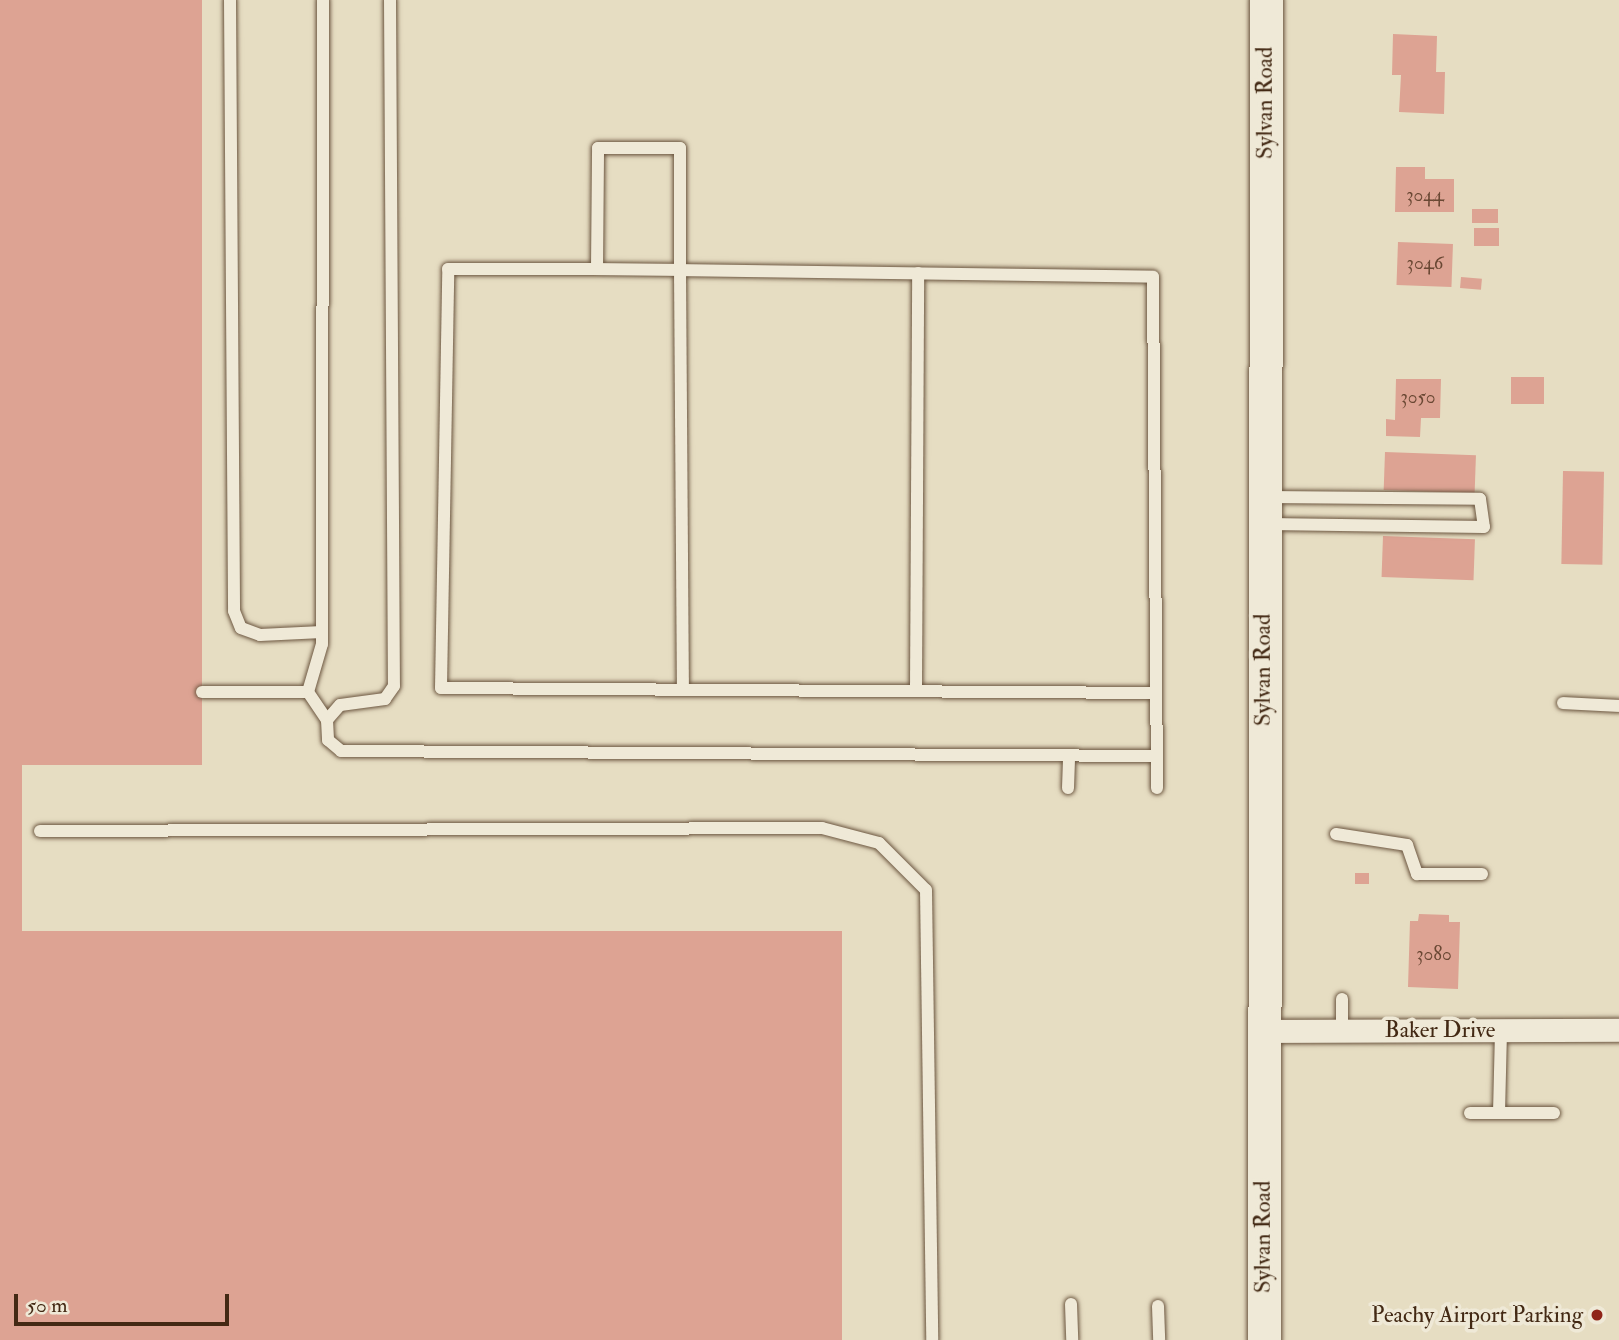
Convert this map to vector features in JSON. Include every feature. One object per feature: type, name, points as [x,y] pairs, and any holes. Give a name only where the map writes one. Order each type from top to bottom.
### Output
[{"type":"main road","name":"Sylvan Road","points":[[1264,1340],[1262,1031],[1270,953],[1264,510],[1266,0]]},
{"type":"street","name":"Baker Drive","points":[[1262,1031],[1619,1030]]},
{"type":"lane","points":[[230,0],[234,611],[241,628],[260,635],[322,632]]},
{"type":"lane","points":[[323,0],[322,632],[308,692],[327,720],[328,740],[341,751],[1069,758],[1157,756]]},
{"type":"lane","points":[[327,720],[340,705],[384,699],[394,685],[390,0]]},
{"type":"lane","points":[[597,269],[598,148],[680,148],[683,690]]},
{"type":"lane","points":[[1156,693],[441,688],[448,269],[1153,277],[1157,788]]},
{"type":"lane","points":[[916,691],[918,273]]},
{"type":"lane","points":[[1480,499],[1483,527],[1264,510],[1480,499]]},
{"type":"lane","points":[[202,692],[308,692]]},
{"type":"lane","points":[[1563,703],[1619,706]]},
{"type":"lane","points":[[1068,788],[1069,758]]},
{"type":"lane","points":[[40,831],[822,828],[879,843],[926,890],[932,1340]]},
{"type":"lane","points":[[1336,834],[1407,845],[1417,874],[1482,874]]},
{"type":"lane","points":[[1342,999],[1342,1031]]},
{"type":"lane","points":[[1499,1113],[1501,1030]]},
{"type":"lane","points":[[1470,1113],[1553,1113]]},
{"type":"lane","points":[[1071,1304],[1072,1340]]},
{"type":"lane","points":[[1158,1306],[1159,1340]]},
{"type":"building","points":[[0,0],[202,0],[202,765],[22,765],[22,931],[842,931],[842,1340],[0,1340]]},
{"type":"building","points":[[1393,34],[1437,36],[1436,72],[1445,72],[1444,114],[1399,112],[1401,75],[1392,75]]},
{"type":"building","points":[[1396,167],[1425,167],[1425,179],[1454,179],[1454,212],[1395,212]]},
{"type":"building","points":[[1472,209],[1498,209],[1498,223],[1472,223]]},
{"type":"building","points":[[1474,228],[1499,228],[1499,246],[1474,246]]},
{"type":"building","points":[[1398,242],[1453,244],[1451,287],[1396,285]]},
{"type":"building","points":[[1461,277],[1482,279],[1481,290],[1460,288]]},
{"type":"building","points":[[1511,377],[1544,377],[1544,404],[1511,404]]},
{"type":"building","points":[[1396,379],[1441,379],[1440,418],[1421,418],[1420,437],[1386,436],[1386,419],[1395,420]]},
{"type":"building","points":[[1385,452],[1476,455],[1475,493],[1384,490]]},
{"type":"building","points":[[1563,471],[1604,472],[1602,565],[1561,564]]},
{"type":"building","points":[[1383,536],[1475,539],[1474,580],[1382,577]]},
{"type":"building","points":[[1355,873],[1369,873],[1369,884],[1355,884]]},
{"type":"building","points":[[1419,914],[1449,915],[1449,922],[1460,922],[1458,989],[1408,987],[1410,921],[1418,921]]},
{"type":"place","name":"Peachy Airport Parking","points":[[1597,1315]]}]
